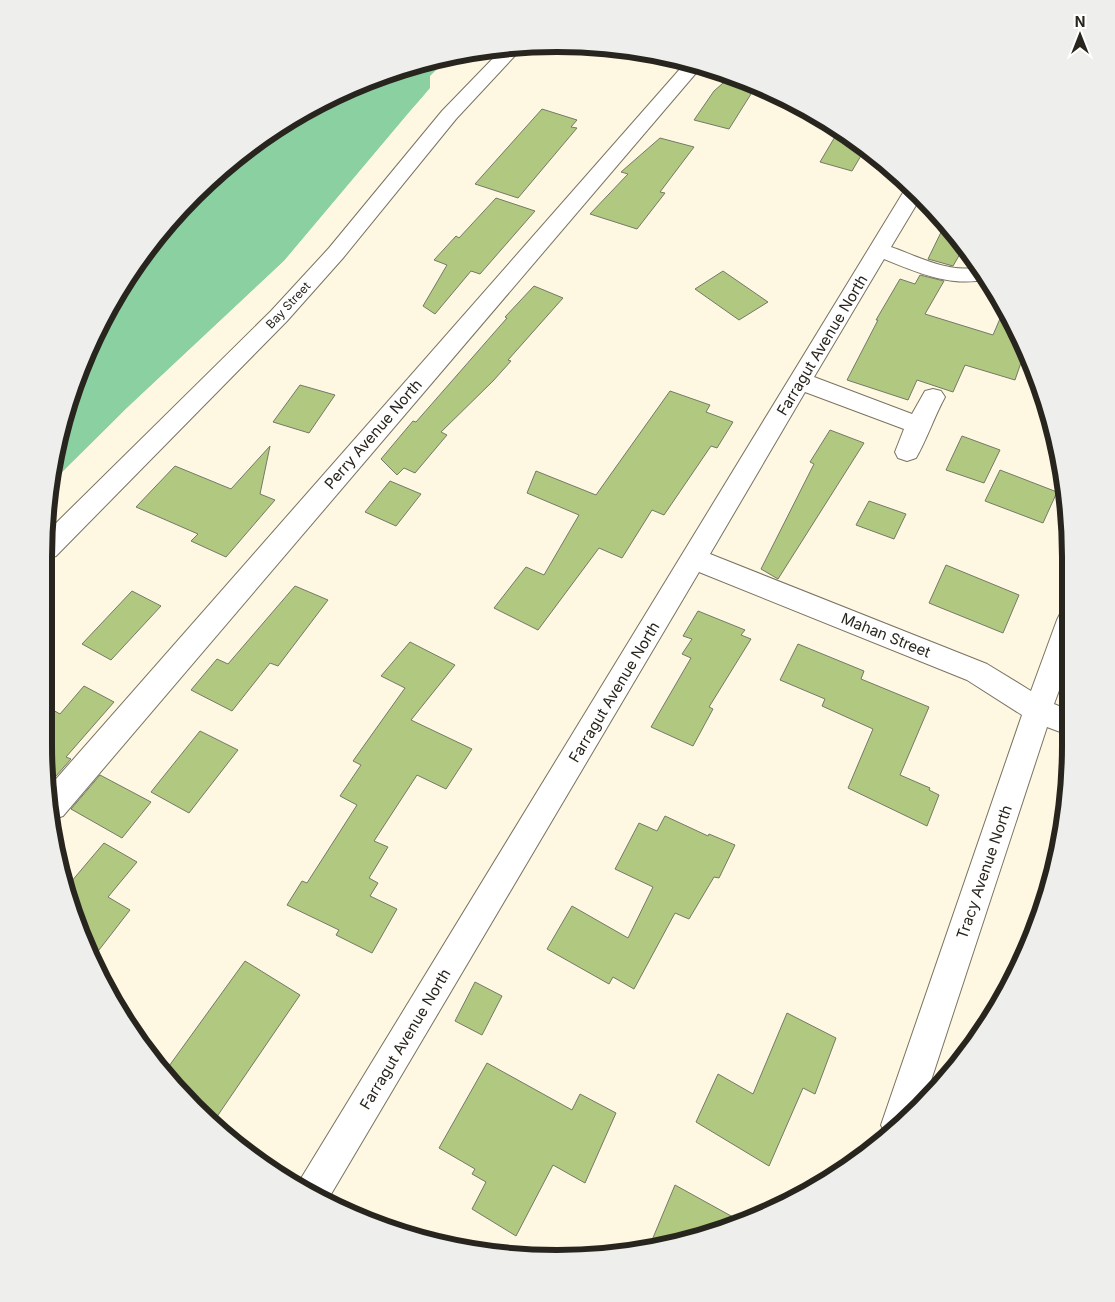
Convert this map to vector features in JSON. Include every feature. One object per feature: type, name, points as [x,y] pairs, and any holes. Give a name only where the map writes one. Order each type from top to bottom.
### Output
[{"type":"street","name":"Bay Street","points":[[53,543],[279,316],[336,253],[449,115],[506,56]]},
{"type":"street","name":"Perry Avenue North","points":[[56,801],[689,70]]},
{"type":"street","name":"Farragut Avenue North","points":[[315,1187],[911,196]]},
{"type":"street","points":[[879,250],[956,274],[976,275]]},
{"type":"street","points":[[800,381],[918,425]]},
{"type":"street","points":[[907,452],[918,425],[933,398]]},
{"type":"street","name":"Mahan Street","points":[[694,559],[977,672],[1038,710],[1062,720]]},
{"type":"street","name":"Tracy Avenue North","points":[[903,1112],[1038,710],[1062,645]]},
{"type":"shaded area","points":[[453,63],[411,110],[284,261],[127,408],[60,474],[79,395],[105,334],[120,305],[157,250],[200,200],[250,157],[305,120],[364,91],[395,79]]},
{"type":"pier","points":[[457,63],[286,263],[59,477],[127,408],[284,261],[430,88],[430,76],[439,67]]},
{"type":"building","points":[[725,81],[752,92],[729,129],[694,120],[714,91]]},
{"type":"building","points":[[542,109],[577,120],[571,127],[577,128],[518,198],[475,184]]},
{"type":"building","points":[[835,136],[862,155],[852,171],[820,162]]},
{"type":"building","points":[[660,138],[694,147],[660,192],[665,193],[637,229],[590,214],[628,174],[621,172]]},
{"type":"building","points":[[496,198],[535,211],[480,274],[471,271],[435,314],[423,306],[447,265],[434,260],[456,236],[459,238]]},
{"type":"building","points":[[942,231],[960,253],[953,266],[928,259]]},
{"type":"building","points":[[723,271],[768,302],[739,320],[695,289]]},
{"type":"building","points":[[920,275],[944,281],[925,314],[993,335],[1001,316],[1022,360],[1015,380],[965,365],[953,392],[917,380],[908,400],[847,380],[878,320],[876,320],[900,279],[915,284]]},
{"type":"building","points":[[534,286],[563,298],[508,360],[511,361],[493,381],[441,432],[447,435],[415,473],[404,468],[397,475],[381,459],[413,421],[416,422],[507,318],[505,317]]},
{"type":"building","points":[[300,385],[335,395],[309,433],[273,422]]},
{"type":"building","points":[[670,391],[710,405],[706,412],[733,422],[717,448],[711,446],[664,515],[652,510],[622,558],[599,548],[538,630],[494,608],[526,567],[544,575],[579,515],[527,493],[536,471],[596,495]]},
{"type":"building","points":[[830,430],[864,443],[778,579],[761,569],[814,464],[810,462]]},
{"type":"building","points":[[962,436],[1000,450],[984,483],[946,470]]},
{"type":"building","points":[[270,446],[260,494],[275,500],[226,557],[191,541],[198,534],[136,507],[175,466],[231,489]]},
{"type":"building","points":[[1000,470],[1057,492],[1043,523],[985,501]]},
{"type":"building","points":[[390,481],[421,494],[396,526],[365,512]]},
{"type":"building","points":[[869,501],[906,514],[894,539],[856,525]]},
{"type":"building","points":[[946,565],[1019,595],[1003,633],[929,603]]},
{"type":"building","points":[[295,586],[328,600],[278,666],[270,663],[232,711],[191,690],[217,659],[228,664]]},
{"type":"building","points":[[132,591],[161,606],[111,660],[82,644]]},
{"type":"building","points":[[698,611],[745,630],[741,635],[751,639],[709,707],[713,709],[693,746],[651,727],[691,658],[682,654],[692,639],[683,636]]},
{"type":"building","points":[[410,642],[455,665],[411,720],[472,749],[446,789],[417,775],[374,841],[388,847],[369,878],[378,883],[370,896],[397,909],[372,953],[336,935],[339,930],[287,905],[302,881],[307,883],[357,805],[340,796],[361,765],[353,761],[405,688],[381,676]]},
{"type":"building","points":[[798,644],[864,671],[861,679],[929,707],[900,775],[930,788],[929,790],[939,795],[927,826],[848,788],[873,729],[822,706],[825,699],[780,680]]},
{"type":"building","points":[[84,686],[114,702],[66,757],[71,759],[54,778],[52,710],[60,714]]},
{"type":"building","points":[[200,731],[238,750],[189,813],[151,792]]},
{"type":"building","points":[[100,775],[151,802],[122,838],[71,809]]},
{"type":"building","points":[[665,816],[708,836],[709,834],[735,845],[719,878],[714,877],[689,919],[675,913],[634,989],[613,977],[609,984],[547,949],[572,906],[628,938],[653,887],[615,869],[639,823],[657,831]]},
{"type":"building","points":[[104,843],[137,862],[108,897],[130,910],[97,952],[79,907],[72,881]]},
{"type":"building","points":[[245,961],[300,995],[217,1117],[200,1102],[169,1066]]},
{"type":"building","points":[[475,982],[502,996],[482,1035],[455,1021]]},
{"type":"building","points":[[787,1013],[836,1038],[815,1094],[803,1088],[769,1166],[696,1122],[718,1074],[753,1094]]},
{"type":"building","points":[[487,1063],[572,1110],[580,1094],[616,1113],[585,1183],[553,1165],[516,1236],[472,1209],[486,1182],[472,1174],[475,1169],[439,1148]]},
{"type":"building","points":[[675,1185],[734,1218],[688,1232],[652,1241]]}]
